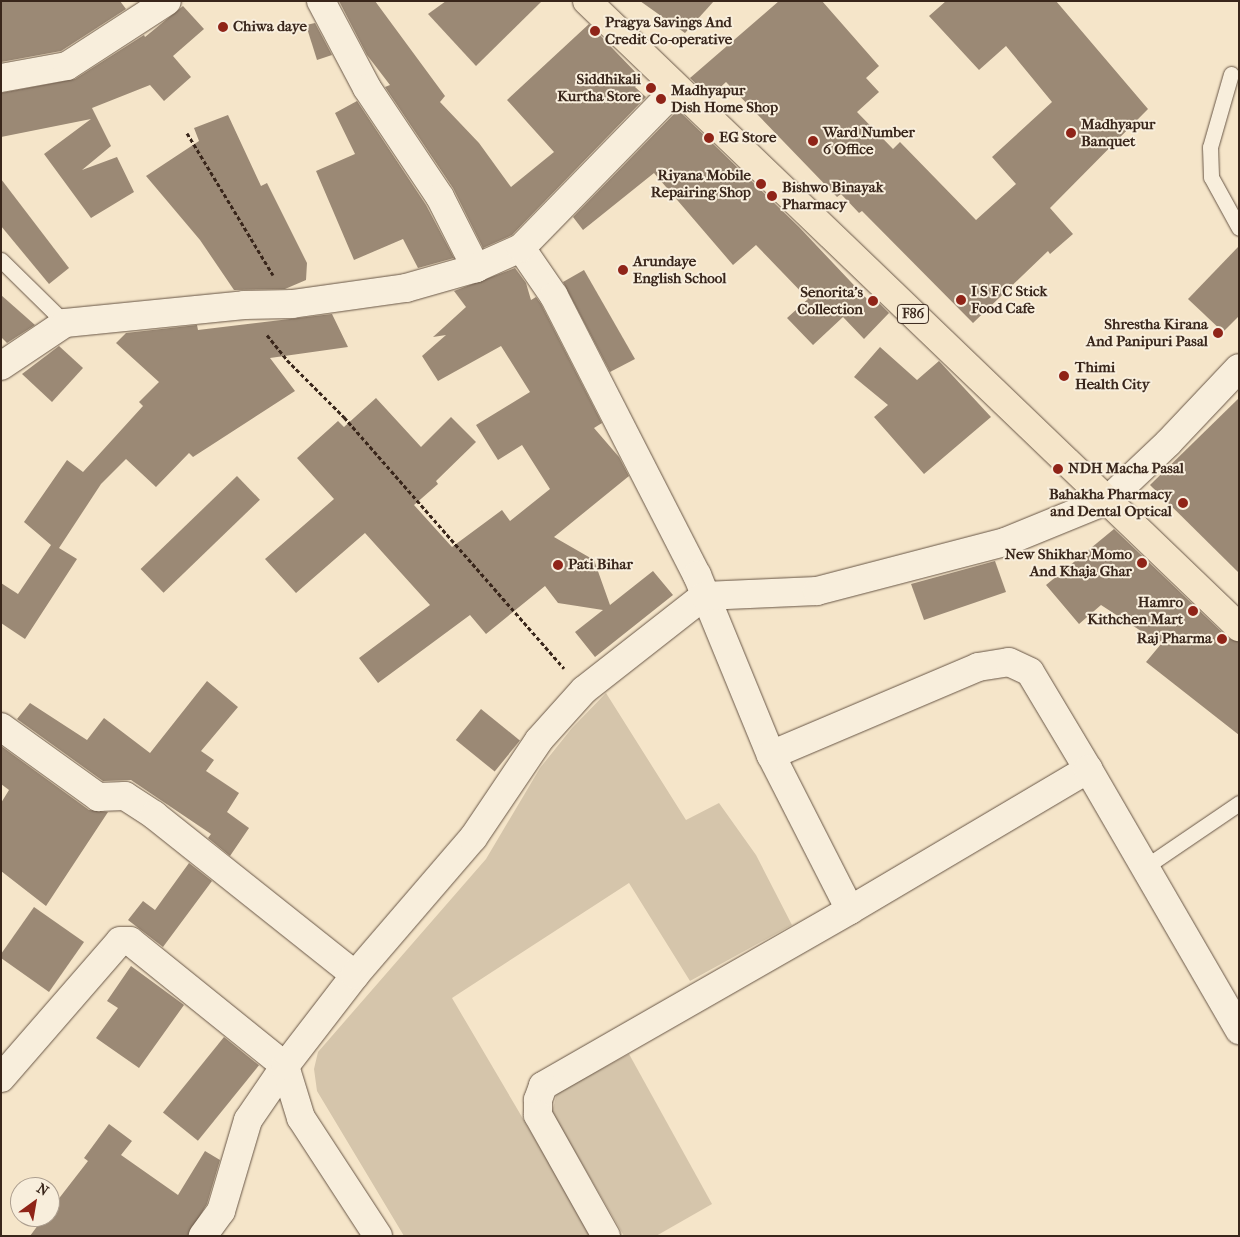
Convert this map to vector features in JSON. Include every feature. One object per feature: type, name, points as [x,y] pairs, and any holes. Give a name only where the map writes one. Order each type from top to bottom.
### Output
[{"type":"main road","name":"F86","points":[[587,1],[1239,627]]},
{"type":"street","points":[[1,78],[67,66],[167,1]]},
{"type":"street","points":[[321,1],[367,88],[440,197],[476,268]]},
{"type":"street","points":[[1,366],[64,323],[244,305],[292,304],[406,288],[476,268],[521,248],[677,88]]},
{"type":"street","points":[[521,248],[554,296],[604,390],[697,575],[704,596],[771,755],[850,910]]},
{"type":"street","points":[[203,1236],[221,1211],[248,1120],[285,1066],[355,975],[473,838],[539,740],[584,690],[704,596],[817,590],[1006,542],[1108,500],[1168,443],[1239,368]]},
{"type":"street","points":[[771,755],[978,667],[1009,662],[1030,672],[1088,768],[1239,1030]]},
{"type":"street","points":[[1,727],[98,797],[125,796],[154,815],[355,975]]},
{"type":"street","points":[[606,1236],[538,1115],[538,1100],[544,1086],[850,910],[1088,768]]},
{"type":"street","points":[[1,1078],[120,941],[130,941],[285,1066],[301,1118],[378,1236]]},
{"type":"lane","points":[[1231,74],[1210,147],[1210,178],[1239,228]]},
{"type":"lane","points":[[1,260],[64,323]]},
{"type":"lane","points":[[1145,867],[1239,803]]},
{"type":"path","points":[[187,133],[248,238],[292,304]]},
{"type":"path","points":[[244,305],[287,360],[344,417],[584,690]]},
{"type":"shaded area","points":[[606,693],[686,820],[719,803],[756,855],[792,925],[690,981],[629,883],[452,998],[592,1236],[404,1236],[317,1091],[314,1069],[318,1052],[486,859],[540,768],[572,728]]},
{"type":"shaded area","points":[[629,1054],[712,1204],[656,1236],[624,1236],[552,1112],[557,1093]]},
{"type":"building","points":[[1,1],[120,1],[126,9],[61,51],[1,62]]},
{"type":"building","points":[[339,1],[375,1],[445,96],[440,102],[479,143],[511,187],[554,152],[507,100],[589,24],[642,79],[635,87],[646,97],[512,235],[483,248],[453,188],[385,87],[390,85],[367,55]]},
{"type":"building","points":[[446,1],[542,1],[476,66],[428,14]]},
{"type":"building","points":[[640,1],[714,1],[685,33]]},
{"type":"building","points":[[779,1],[822,1],[879,66],[866,78],[879,92],[857,112],[893,149],[900,142],[976,220],[1016,184],[992,157],[1052,102],[1006,46],[979,70],[929,16],[946,1],[1056,1],[1148,109],[1050,208],[1073,234],[1050,254],[1048,251],[973,323],[862,211],[859,213],[841,194],[837,197],[726,82],[710,97],[690,78]]},
{"type":"building","points":[[183,6],[204,29],[173,56],[191,77],[164,101],[150,85],[92,108],[111,146],[82,170],[117,157],[134,192],[91,218],[44,154],[91,119],[1,137],[1,93],[75,79],[144,35],[145,37]]},
{"type":"building","points":[[315,23],[332,55],[317,60],[306,25]]},
{"type":"building","points":[[357,101],[426,205],[454,258],[418,268],[403,239],[354,260],[316,171],[355,154],[335,113]]},
{"type":"building","points":[[678,110],[799,227],[867,299],[871,295],[889,313],[864,339],[843,317],[813,345],[787,318],[808,299],[756,245],[733,265],[654,173],[583,230],[573,217]]},
{"type":"building","points":[[228,115],[261,186],[267,183],[307,263],[306,280],[285,289],[234,290],[200,240],[146,176],[199,141],[194,128]]},
{"type":"building","points":[[1,179],[69,268],[49,284],[1,226]]},
{"type":"building","points":[[1239,246],[1239,316],[1223,332],[1188,299]]},
{"type":"building","points":[[515,268],[526,283],[531,300],[536,297],[541,304],[602,423],[594,428],[619,457],[629,476],[554,537],[594,560],[610,605],[653,571],[673,595],[595,657],[575,632],[603,610],[558,603],[545,586],[486,634],[470,615],[378,683],[359,658],[430,605],[365,533],[296,593],[265,559],[334,499],[297,458],[338,421],[344,427],[376,398],[421,447],[451,417],[476,442],[436,481],[438,484],[414,505],[452,547],[502,510],[510,521],[550,489],[522,445],[498,460],[476,425],[530,392],[501,346],[438,381],[422,356],[446,335],[433,337],[466,307],[454,291]]},
{"type":"building","points":[[584,270],[635,359],[610,372],[563,282]]},
{"type":"building","points":[[1,295],[35,325],[7,343],[1,337]]},
{"type":"building","points":[[332,314],[348,347],[270,358],[295,391],[193,457],[189,453],[156,487],[126,459],[101,484],[59,548],[77,559],[25,639],[1,623],[1,583],[18,594],[51,545],[24,522],[67,460],[83,472],[143,406],[139,402],[159,382],[116,343],[126,333],[197,325],[198,330]]},
{"type":"building","points":[[59,346],[83,368],[52,402],[22,374]]},
{"type":"building","points":[[880,347],[917,380],[939,361],[991,417],[924,474],[874,417],[888,405],[854,377]]},
{"type":"building","points":[[1239,398],[1239,573],[1150,485]]},
{"type":"building","points":[[237,476],[260,500],[164,593],[141,569]]},
{"type":"building","points":[[1114,529],[1228,638],[1239,642],[1239,735],[1146,662],[1161,644],[1101,605],[1079,624],[1046,585]]},
{"type":"building","points":[[995,561],[1006,592],[924,620],[911,584]]},
{"type":"building","points":[[207,681],[238,707],[201,751],[214,760],[206,771],[239,793],[227,812],[249,828],[230,856],[208,838],[211,834],[131,780],[103,781],[17,719],[30,703],[87,740],[104,718],[150,753]]},
{"type":"building","points":[[481,709],[520,740],[495,772],[456,740]]},
{"type":"building","points":[[1,746],[89,810],[108,812],[46,906],[1,871],[1,803],[9,790],[1,784]]},
{"type":"building","points":[[189,863],[212,881],[163,947],[128,920],[143,901],[155,910]]},
{"type":"building","points":[[34,907],[84,942],[49,992],[1,958],[1,954]]},
{"type":"building","points":[[131,966],[184,1005],[139,1068],[96,1038],[118,1008],[107,1001]]},
{"type":"building","points":[[224,1037],[259,1065],[198,1141],[163,1112]]},
{"type":"building","points":[[109,1124],[132,1141],[121,1155],[178,1195],[205,1151],[220,1160],[207,1204],[188,1236],[30,1236],[37,1227],[60,1227],[60,1197],[88,1161],[84,1158]]},
{"type":"place","name":"Chiwa daye","points":[[223,27]]},
{"type":"place","name":"Pragya Savings And Credit Co-operative","points":[[595,31]]},
{"type":"place","name":"Siddhikali Kurtha Store","points":[[651,88]]},
{"type":"place","name":"Madhyapur Dish Home Shop","points":[[661,99]]},
{"type":"place","name":"Madhyapur Banquet","points":[[1071,133]]},
{"type":"place","name":"EG Store","points":[[709,138]]},
{"type":"place","name":"Ward Number 6 Office","points":[[813,141]]},
{"type":"place","name":"Riyana Mobile Repairing Shop","points":[[761,184]]},
{"type":"place","name":"Bishwo Binayak Pharmacy","points":[[772,196]]},
{"type":"place","name":"Arundaye English School","points":[[623,270]]},
{"type":"place","name":"I S F C Stick Food Cafe","points":[[961,300]]},
{"type":"place","name":"Senorita's Collection","points":[[873,301]]},
{"type":"place","name":"Shrestha Kirana And Panipuri Pasal","points":[[1218,333]]},
{"type":"place","name":"Thimi Health City","points":[[1064,376]]},
{"type":"place","name":"NDH Macha Pasal","points":[[1058,469]]},
{"type":"place","name":"Bahakha Pharmacy and Dental Optical","points":[[1183,503]]},
{"type":"place","name":"New Shikhar Momo And Khaja Ghar","points":[[1142,563]]},
{"type":"place","name":"Pati Bihar","points":[[558,565]]},
{"type":"place","name":"Hamro Kithchen Mart","points":[[1193,611]]},
{"type":"place","name":"Raj Pharma","points":[[1222,639]]}]
